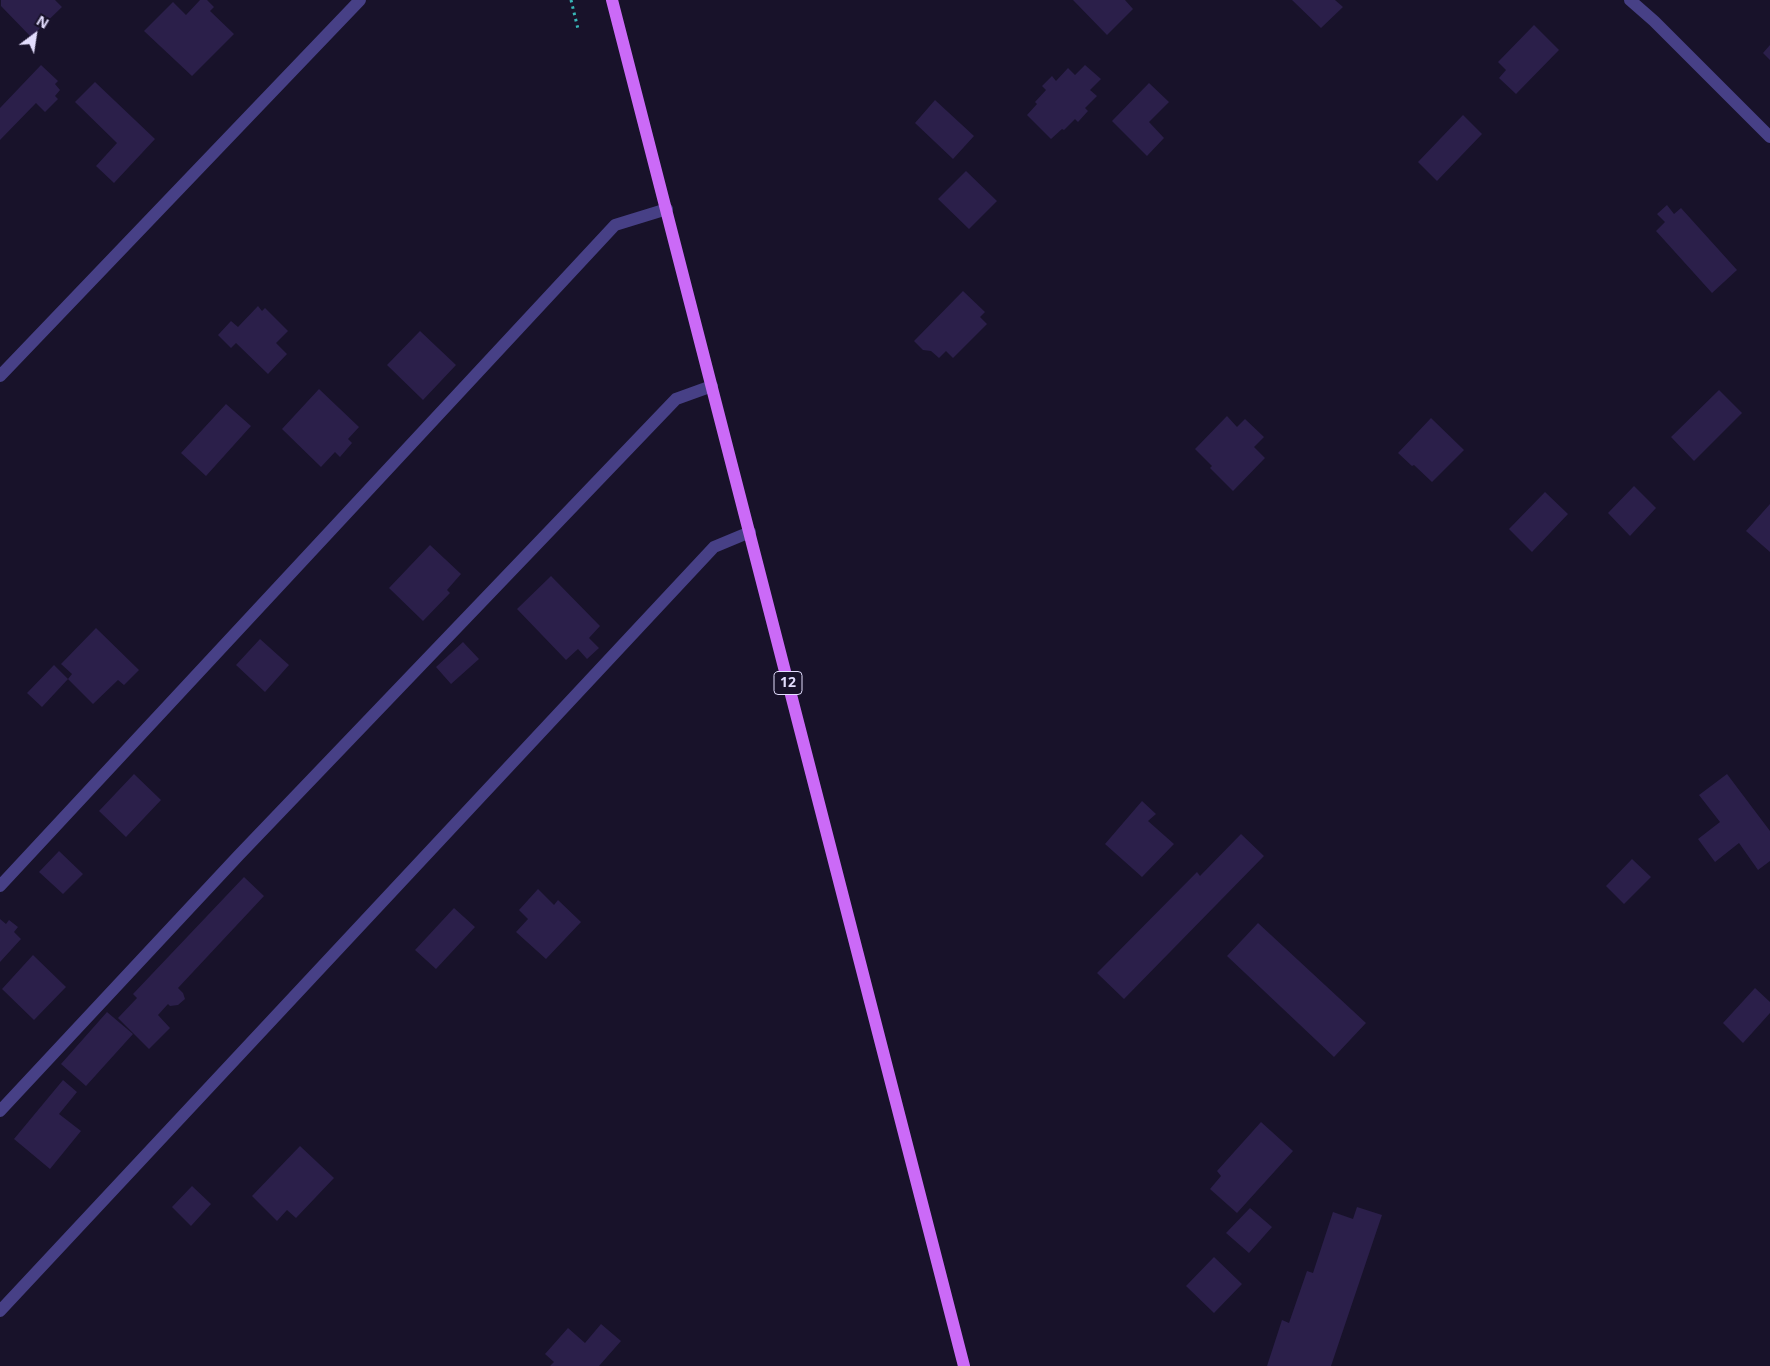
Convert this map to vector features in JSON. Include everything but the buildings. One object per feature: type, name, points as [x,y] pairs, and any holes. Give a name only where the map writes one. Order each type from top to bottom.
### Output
[{"type":"main road","name":"12","points":[[612,0],[964,1366]]},
{"type":"street","points":[[0,376],[360,0]]},
{"type":"street","points":[[1630,0],[1654,21],[1770,137]]},
{"type":"street","points":[[0,886],[615,225],[667,209]]},
{"type":"street","points":[[0,1111],[239,855],[676,399],[712,386]]},
{"type":"street","points":[[0,1311],[714,547],[750,532]]},
{"type":"path","points":[[571,0],[578,29]]}]
